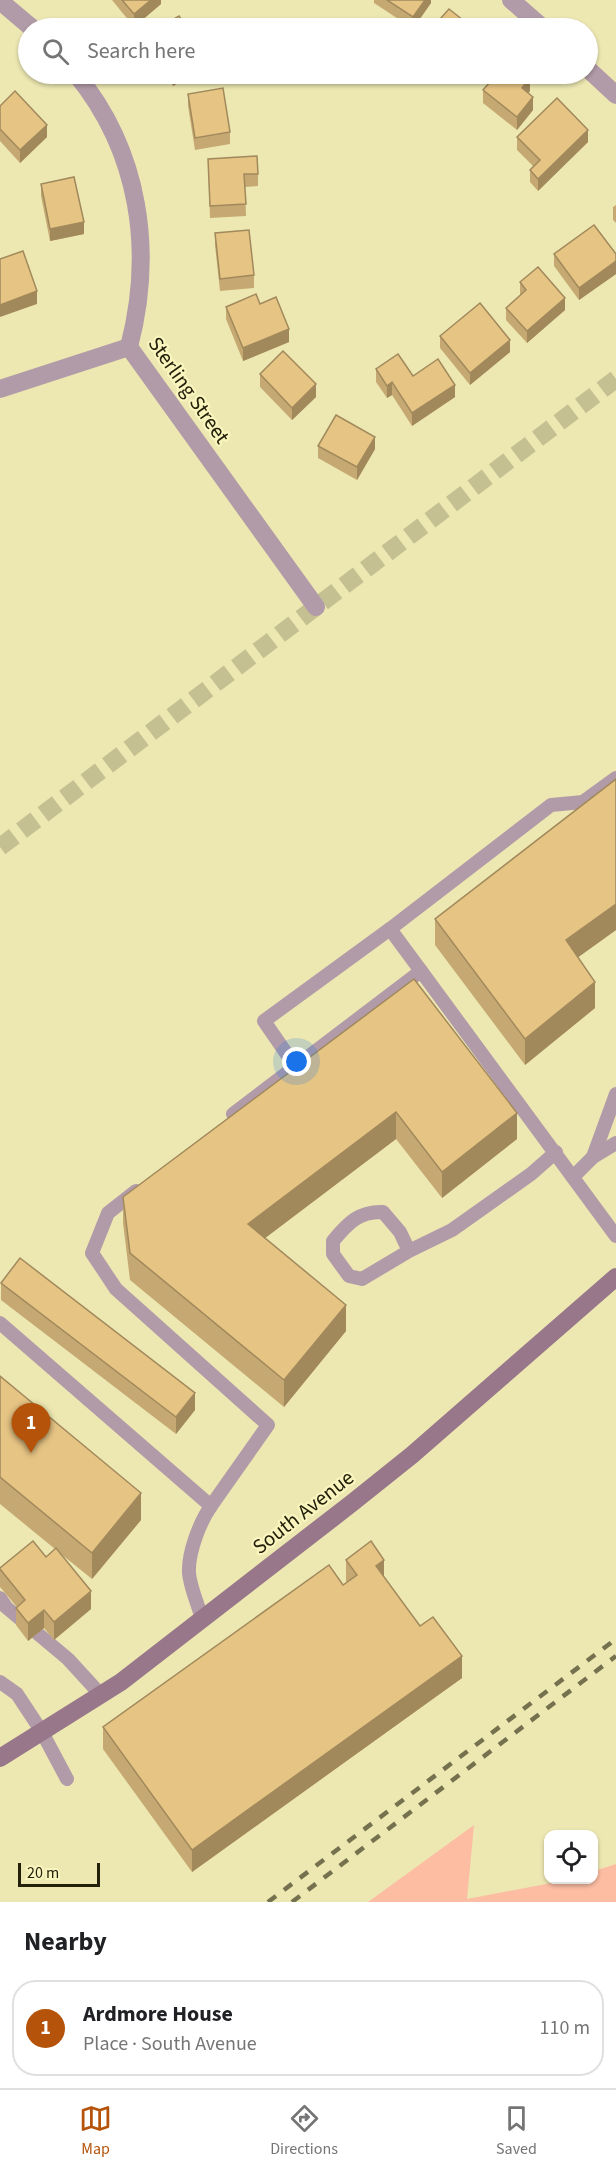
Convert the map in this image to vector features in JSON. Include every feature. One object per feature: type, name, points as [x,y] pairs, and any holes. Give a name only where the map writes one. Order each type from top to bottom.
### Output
[{"type":"main road","name":"South Avenue","points":[[0,1758],[121,1682],[202,1619],[412,1455],[616,1277]]},
{"type":"street","points":[[511,0],[532,18]]},
{"type":"street","points":[[0,1],[20,18]]},
{"type":"street","points":[[598,78],[616,94]]},
{"type":"street","name":"Sterling Street","points":[[83,84],[102,110],[116,138],[135,197],[142,260],[140,291],[129,347],[315,608]]},
{"type":"street","points":[[0,389],[129,347]]},
{"type":"lane","points":[[295,1066],[264,1021],[390,929],[551,806],[583,802],[616,778]]},
{"type":"lane","points":[[390,929],[616,1236]]},
{"type":"lane","points":[[220,1125],[421,971]]},
{"type":"lane","points":[[593,1157],[616,1094]]},
{"type":"lane","points":[[573,1177],[593,1157],[616,1143]]},
{"type":"lane","points":[[409,1251],[400,1232],[383,1212],[369,1211],[347,1224],[333,1241],[333,1254],[349,1276],[362,1280],[409,1251],[452,1230],[531,1174],[556,1152]]},
{"type":"lane","points":[[146,1183],[108,1213],[92,1253],[116,1289],[268,1425],[202,1519],[189,1572],[202,1619]]},
{"type":"lane","points":[[0,1323],[212,1506]]},
{"type":"lane","points":[[0,1598],[6,1607],[68,1659],[101,1695]]},
{"type":"lane","points":[[0,1682],[17,1694],[42,1732],[67,1779]]},
{"type":"shaded area","points":[[474,1825],[467,1899],[546,1884],[598,1884],[598,1870],[616,1864],[616,1902],[368,1902]]},
{"type":"building","points":[[122,0],[151,0],[134,14]]},
{"type":"building","points":[[387,0],[425,0],[413,17]]},
{"type":"building","points":[[449,9],[460,18],[441,18]]},
{"type":"building","points":[[488,84],[525,84],[522,88],[533,97],[517,117],[483,90]]},
{"type":"building","points":[[223,88],[230,132],[195,138],[188,94]]},
{"type":"building","points":[[15,91],[47,125],[20,150],[0,129],[0,106]]},
{"type":"building","points":[[557,98],[588,130],[538,179],[530,170],[540,160],[517,137]]},
{"type":"building","points":[[257,156],[258,174],[244,174],[246,204],[210,206],[208,159]]},
{"type":"building","points":[[74,177],[84,222],[50,229],[41,184]]},
{"type":"building","points":[[594,225],[616,254],[616,261],[579,288],[554,254]]},
{"type":"building","points":[[249,230],[254,275],[220,279],[215,233]]},
{"type":"building","points":[[23,251],[37,291],[0,305],[0,259]]},
{"type":"building","points":[[538,267],[565,298],[527,331],[506,308],[526,290],[520,282]]},
{"type":"building","points":[[256,294],[260,304],[276,297],[289,329],[243,348],[226,307]]},
{"type":"building","points":[[480,303],[510,340],[470,373],[440,336]]},
{"type":"building","points":[[283,351],[316,384],[292,408],[260,374]]},
{"type":"building","points":[[398,354],[413,376],[438,359],[455,385],[412,413],[392,382],[387,386],[376,369]]},
{"type":"building","points":[[336,415],[375,437],[357,467],[318,446]]},
{"type":"building","points":[[616,779],[616,904],[566,940],[595,982],[525,1039],[435,919]]},
{"type":"building","points":[[414,979],[517,1113],[442,1172],[396,1112],[248,1224],[346,1305],[284,1380],[130,1253],[123,1197]]},
{"type":"building","points":[[20,1258],[195,1393],[176,1417],[1,1283]]},
{"type":"building","points":[[0,1376],[141,1493],[92,1553],[0,1477]]},
{"type":"building","points":[[33,1541],[46,1557],[56,1548],[91,1591],[54,1622],[44,1610],[28,1623],[16,1608],[25,1600],[0,1569]]},
{"type":"building","points":[[371,1541],[384,1560],[376,1566],[420,1626],[433,1617],[462,1656],[192,1850],[103,1727],[329,1565],[343,1585],[357,1575],[346,1560]]},
{"type":"tunnel","points":[[0,847],[616,379]]},
{"type":"railway","points":[[268,1902],[616,1639]]},
{"type":"railway","points":[[292,1902],[616,1656]]},
{"type":"place","name":"Ardmore House","points":[[31,1453]]}]
